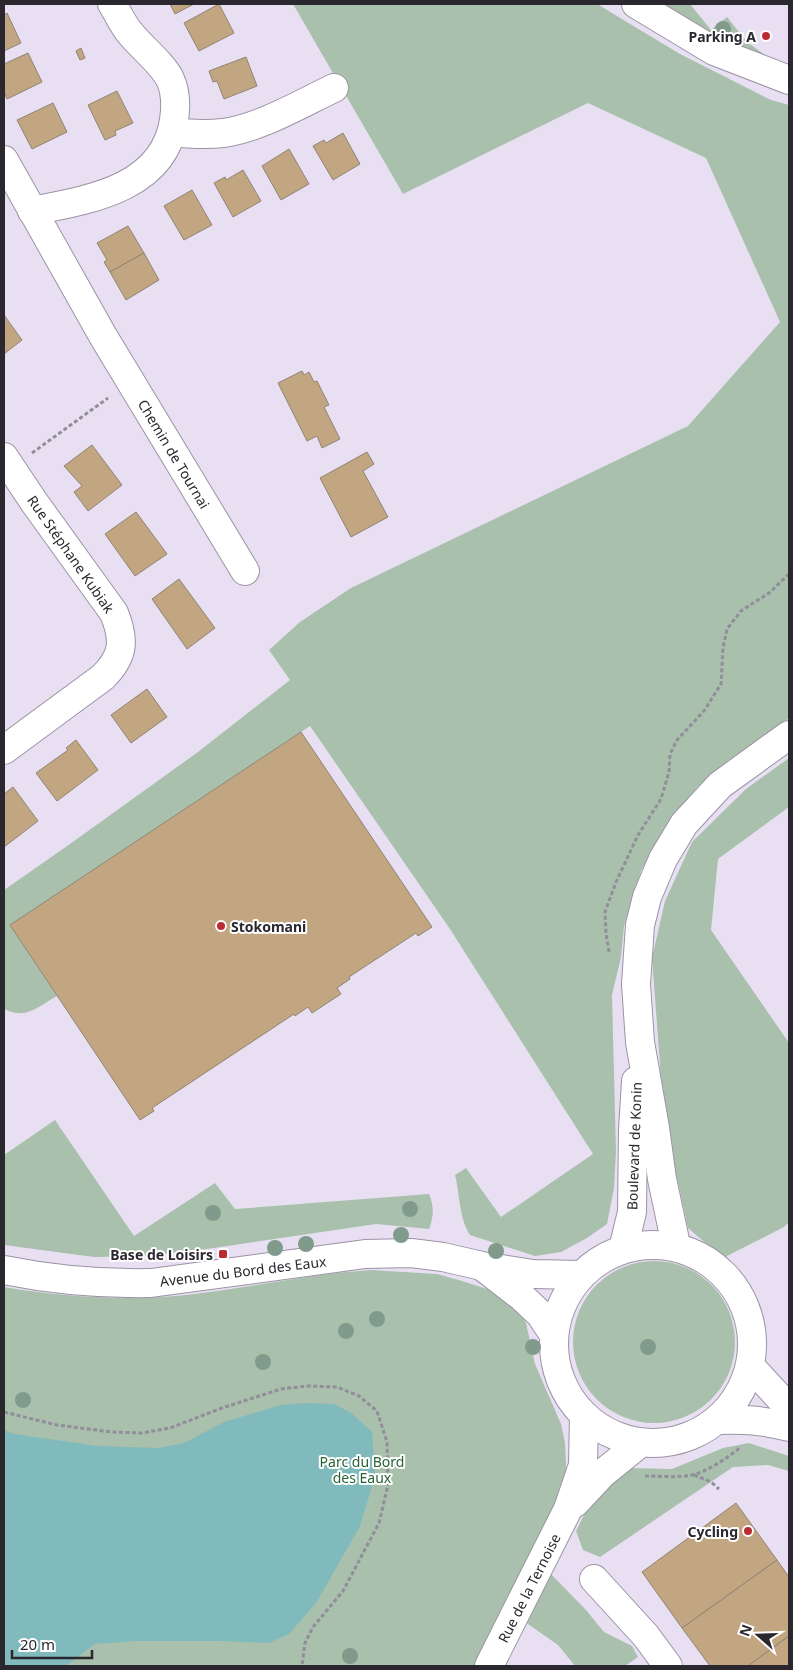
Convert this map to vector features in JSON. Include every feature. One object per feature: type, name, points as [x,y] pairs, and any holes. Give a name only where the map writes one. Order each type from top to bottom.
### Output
[{"type":"street","points":[[32,211],[79,202],[120,188],[144,174],[164,152],[172,132],[176,104],[170,79],[129,32],[112,4]]},
{"type":"street","points":[[636,4],[714,52],[787,79]]},
{"type":"street","points":[[172,132],[192,134],[223,133],[256,125],[334,88]]},
{"type":"street","name":"Chemin de Tournai","points":[[4,160],[103,336],[245,571]]},
{"type":"street","name":"Rue Stéphane Kubiak","points":[[4,750],[103,677],[116,661],[122,641],[114,613],[8,463]]},
{"type":"street","name":"Boulevard de Konin","points":[[676,1245],[662,1179],[640,1042],[636,984],[640,925],[647,897],[663,859],[684,824],[720,784],[789,735]]},
{"type":"street","name":"Boulevard de Konin","points":[[623,1249],[632,1212],[633,1130],[640,1042]]},
{"type":"street","points":[[653,1244],[676,1245],[708,1260],[725,1274],[740,1294],[750,1317],[753,1342],[751,1366],[738,1396],[718,1420],[698,1433],[676,1441],[639,1444],[609,1434],[584,1416],[566,1392],[556,1364],[554,1334],[562,1302],[581,1275],[600,1259],[623,1249],[653,1244]]},
{"type":"street","name":"Avenue du Bord des Eaux","points":[[4,1270],[72,1281],[151,1283],[365,1254],[410,1253],[533,1274],[581,1275]]},
{"type":"street","name":"Avenue du Bord des Eaux","points":[[482,1266],[522,1297],[540,1314],[554,1334]]},
{"type":"street","points":[[751,1366],[782,1418]]},
{"type":"street","name":"Rue de la Ternoise","points":[[489,1666],[568,1510],[583,1465],[584,1416]]},
{"type":"street","points":[[718,1420],[782,1418]]},
{"type":"street","name":"Rue de la Ternoise","points":[[568,1510],[602,1473],[639,1444]]},
{"type":"street","points":[[594,1580],[646,1636],[668,1666]]},
{"type":"path","points":[[8,463],[130,381]]},
{"type":"path","points":[[721,684],[723,648],[728,629],[741,611],[769,593],[789,574]]},
{"type":"path","points":[[4,1412],[56,1424],[112,1432],[142,1433],[170,1428],[280,1389],[308,1386],[337,1387],[359,1396],[377,1411],[387,1442],[388,1484],[379,1523],[343,1591],[313,1627],[305,1643],[302,1666]]},
{"type":"path","points":[[602,1473],[662,1477],[693,1474],[724,1460],[782,1418]]},
{"type":"path","points":[[693,1474],[712,1482],[719,1489]]},
{"type":"green space","points":[[293,4],[597,4],[680,54],[771,100],[789,105],[789,718],[698,786],[666,826],[641,871],[624,926],[621,957],[612,995],[616,1152],[614,1188],[607,1224],[587,1238],[561,1252],[535,1256],[470,1235],[466,1228],[455,1175],[466,1168],[501,1217],[593,1154],[450,929],[310,726],[10,925],[57,996],[26,1013],[12,1012],[4,1009],[4,890],[198,752],[290,680],[269,650],[300,622],[351,588],[688,426],[780,322],[706,158],[588,103],[403,194]]},
{"type":"green space","points":[[656,4],[690,4],[711,30],[727,17],[747,42],[769,58],[723,41]]},
{"type":"green space","points":[[789,758],[789,807],[718,859],[711,930],[789,1043],[789,1222],[784,1227],[723,1258],[688,1228],[664,1118],[652,958],[665,901],[692,842],[746,789]]},
{"type":"green space","points":[[55,1120],[134,1236],[215,1183],[235,1209],[429,1194],[433,1211],[431,1224],[429,1229],[376,1224],[207,1249],[142,1256],[94,1257],[4,1245],[4,1155]]},
{"type":"green space","points":[[646,1261],[662,1261],[685,1267],[705,1279],[717,1291],[729,1311],[735,1334],[735,1350],[729,1373],[717,1393],[705,1405],[685,1417],[662,1423],[646,1423],[623,1417],[603,1405],[591,1393],[579,1373],[573,1350],[573,1334],[579,1311],[591,1291],[603,1279],[623,1267]]},
{"type":"green space","name":"Parc du Bord des Eaux","points":[[371,1270],[437,1274],[487,1289],[507,1300],[520,1311],[526,1323],[535,1364],[561,1424],[565,1443],[568,1509],[541,1564],[586,1610],[604,1632],[632,1646],[638,1657],[625,1666],[575,1666],[558,1645],[515,1615],[489,1666],[4,1666],[4,1287],[95,1297],[163,1297]]},
{"type":"green space","points":[[749,1443],[789,1456],[789,1471],[768,1465],[733,1467],[600,1557],[583,1550],[576,1531],[593,1497],[630,1468],[672,1469],[723,1448]]},
{"type":"shaded area","points":[[306,1403],[334,1404],[351,1413],[372,1432],[375,1476],[360,1526],[316,1603],[289,1634],[269,1643],[136,1641],[95,1644],[66,1666],[4,1666],[4,1430],[14,1434],[98,1446],[159,1448],[184,1443],[224,1422],[281,1405]]},
{"type":"building","points":[[170,4],[194,4],[175,14]]},
{"type":"building","points":[[219,4],[234,33],[199,51],[184,23]]},
{"type":"building","points":[[7,13],[21,43],[4,51],[4,15]]},
{"type":"building","points":[[81,48],[85,58],[80,60],[76,51]]},
{"type":"building","points":[[28,53],[42,82],[7,99],[4,92],[4,64]]},
{"type":"building","points":[[246,57],[257,86],[224,99],[217,81],[213,82],[209,71]]},
{"type":"building","points":[[117,91],[133,123],[115,131],[116,135],[105,140],[88,105]]},
{"type":"building","points":[[53,103],[67,132],[32,149],[17,120]]},
{"type":"building","points":[[343,133],[360,164],[333,180],[313,146],[324,140],[326,143]]},
{"type":"building","points":[[289,149],[309,184],[281,200],[262,166]]},
{"type":"building","points":[[243,170],[261,201],[233,217],[214,183],[225,177],[226,180]]},
{"type":"building","points":[[192,190],[212,225],[184,240],[164,206]]},
{"type":"building","points":[[128,226],[144,253],[110,272],[104,262],[107,260],[97,243]]},
{"type":"building","points":[[144,253],[159,280],[126,300],[110,272]]},
{"type":"building","points":[[4,315],[22,340],[4,354]]},
{"type":"building","points":[[302,371],[304,375],[309,372],[314,382],[317,381],[329,405],[324,407],[340,439],[322,448],[317,436],[307,441],[278,383]]},
{"type":"building","points":[[92,445],[122,485],[88,511],[74,492],[82,486],[64,466]]},
{"type":"building","points":[[367,452],[374,464],[363,471],[388,517],[351,537],[320,478]]},
{"type":"building","points":[[136,512],[167,554],[135,576],[105,534]]},
{"type":"building","points":[[179,579],[215,628],[187,649],[152,599]]},
{"type":"building","points":[[147,689],[167,717],[131,743],[111,715]]},
{"type":"building","name":"Stokomani","points":[[301,732],[432,927],[418,936],[416,933],[349,977],[350,979],[337,988],[341,994],[312,1013],[308,1007],[295,1016],[294,1014],[152,1108],[154,1111],[140,1120],[10,925]]},
{"type":"building","points":[[76,740],[98,770],[57,801],[36,773],[68,750],[66,748]]},
{"type":"building","points":[[13,787],[38,821],[4,847],[4,794]]},
{"type":"building","points":[[736,1503],[777,1560],[682,1628],[642,1572]]},
{"type":"building","points":[[777,1560],[789,1577],[789,1636],[748,1666],[710,1666],[682,1628]]},
{"type":"building","points":[[789,1636],[789,1666],[748,1666]]},
{"type":"place","name":"Parking A","points":[[766,36]]},
{"type":"place","name":"Stokomani","points":[[221,926]]},
{"type":"place","name":"Base de Loisirs","points":[[223,1254]]},
{"type":"place","name":"Cycling","points":[[748,1531]]}]
